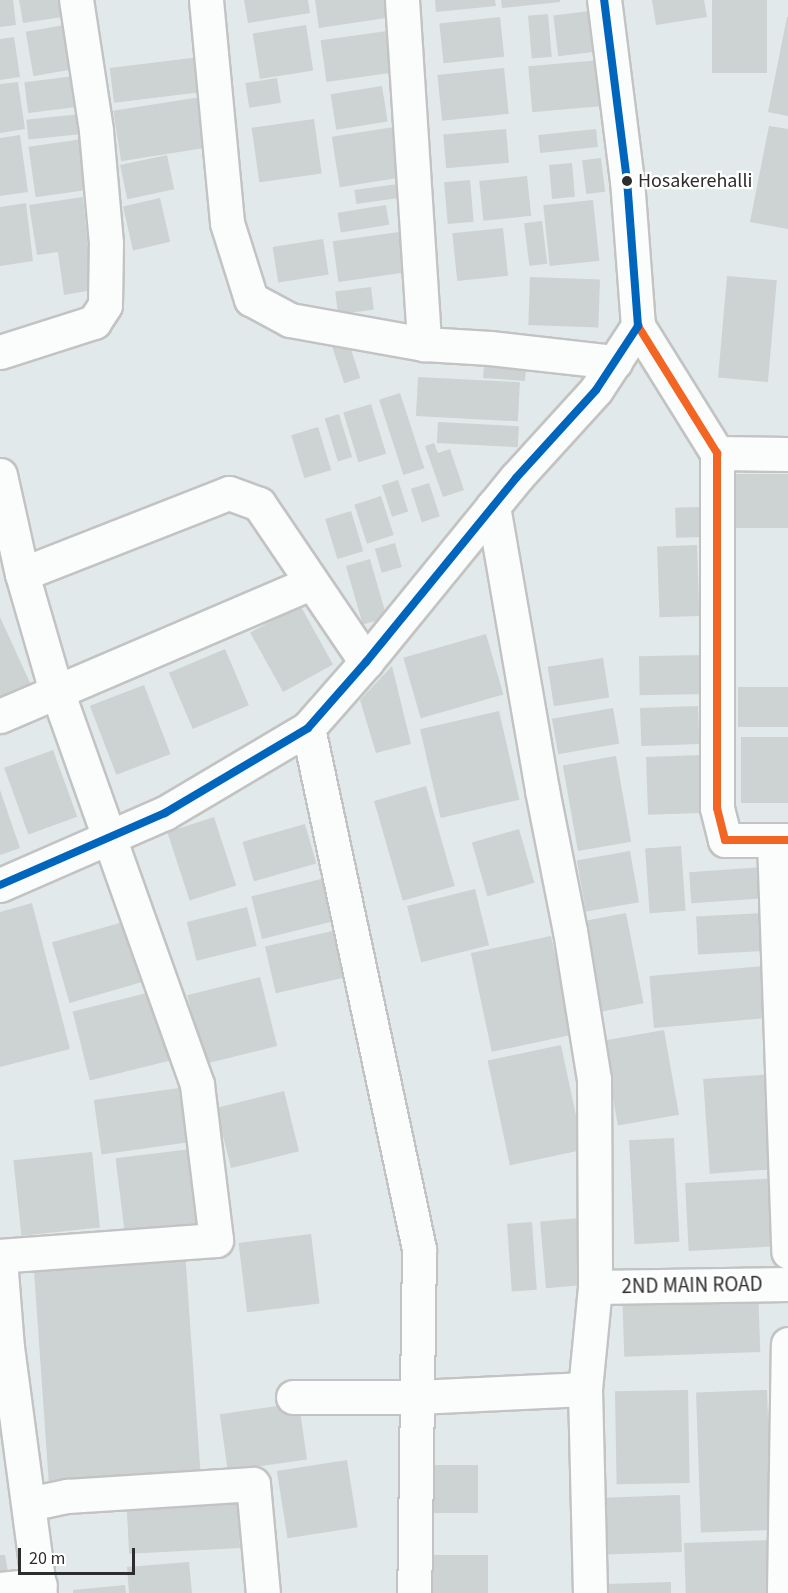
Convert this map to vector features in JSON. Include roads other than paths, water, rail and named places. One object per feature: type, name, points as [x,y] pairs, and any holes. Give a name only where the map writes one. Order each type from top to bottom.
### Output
[{"type":"street","points":[[0,352],[94,322],[105,305],[106,243],[96,130],[76,0]]},
{"type":"street","points":[[206,0],[226,223],[251,299],[290,320],[424,344],[490,348],[615,362]]},
{"type":"street","points":[[402,0],[424,344]]},
{"type":"street","points":[[604,0],[627,181],[638,326],[717,453],[717,808],[725,840],[781,840],[788,1252]]},
{"type":"street","points":[[0,885],[165,813],[308,728],[366,662],[493,506],[596,390],[638,326]]},
{"type":"street","points":[[717,453],[788,454]]},
{"type":"street","points":[[0,475],[16,590],[57,691],[111,836],[197,1085],[216,1240],[0,1258],[7,1347],[11,1461],[29,1504],[40,1589],[0,1589]]},
{"type":"street","points":[[16,590],[229,493],[259,504],[366,662]]},
{"type":"street","points":[[493,506],[542,790],[570,931],[594,1079],[595,1287],[585,1389],[590,1593]]},
{"type":"street","points":[[0,716],[311,583]]},
{"type":"street","points":[[308,728],[419,1249],[414,1593]]},
{"type":"street","name":"2ND MAIN ROAD","points":[[595,1287],[788,1284]]},
{"type":"street","points":[[783,1593],[788,1344]]},
{"type":"street","points":[[293,1397],[417,1397],[585,1389]]},
{"type":"street","points":[[29,1504],[68,1496],[253,1484],[263,1593]]},
{"type":"place","name":"Hosakerehalli","points":[[627,181]]}]
